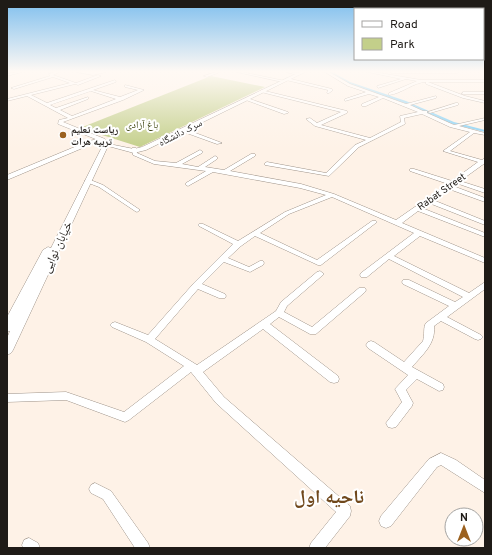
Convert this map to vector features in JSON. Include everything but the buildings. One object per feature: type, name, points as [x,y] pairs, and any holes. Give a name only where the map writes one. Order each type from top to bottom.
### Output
[{"type":"street","points":[[34,98],[72,118]]},
{"type":"street","points":[[46,105],[66,98]]},
{"type":"street","points":[[55,110],[87,98]]},
{"type":"street","points":[[118,98],[122,99]]},
{"type":"street","points":[[103,144],[60,123],[125,98]]},
{"type":"street","points":[[289,98],[345,112],[317,125]]},
{"type":"street","points":[[346,100],[352,98]]},
{"type":"street","points":[[364,105],[381,98]]},
{"type":"street","points":[[386,98],[408,104],[460,125]]},
{"type":"street","points":[[408,104],[432,98]]},
{"type":"street","points":[[470,98],[485,102]]},
{"type":"street","points":[[246,99],[286,113]]},
{"type":"street","name":"سرک دانشگاه","points":[[103,144],[134,150],[144,149],[246,99]]},
{"type":"street","points":[[267,164],[327,175],[347,153],[368,139],[403,122],[402,117],[456,104]]},
{"type":"street","points":[[427,112],[452,126],[485,134]]},
{"type":"street","points":[[308,119],[317,125],[368,139]]},
{"type":"street","points":[[452,126],[485,119]]},
{"type":"street","points":[[183,130],[219,143]]},
{"type":"street","points":[[474,131],[446,151],[484,161]]},
{"type":"street","points":[[7,178],[91,142],[103,144]]},
{"type":"street","name":"سرک دانشگاه","points":[[103,144],[134,150]]},
{"type":"street","name":"خیابان نوایی","points":[[7,350],[88,181],[103,144]]},
{"type":"street","name":"خیابان نوایی","points":[[7,328],[103,144]]},
{"type":"street","points":[[134,150],[147,160],[301,186],[332,195],[485,261]]},
{"type":"street","points":[[177,165],[200,152]]},
{"type":"street","points":[[225,172],[253,155]]},
{"type":"street","points":[[200,168],[215,158]]},
{"type":"street","name":"Rabat Street","points":[[397,223],[484,161]]},
{"type":"street","points":[[188,184],[212,170]]},
{"type":"street","points":[[412,170],[452,183],[485,191]]},
{"type":"street","points":[[88,181],[101,186],[137,210]]},
{"type":"street","points":[[452,183],[485,200]]},
{"type":"street","points":[[149,340],[198,285],[238,244],[287,213],[332,195]]},
{"type":"street","points":[[428,200],[485,223]]},
{"type":"street","points":[[417,208],[485,235]]},
{"type":"street","points":[[256,234],[318,263],[374,222]]},
{"type":"street","points":[[201,225],[238,244]]},
{"type":"street","points":[[364,275],[420,232]]},
{"type":"street","points":[[388,256],[470,297]]},
{"type":"street","points":[[224,259],[250,270],[260,263]]},
{"type":"street","points":[[7,398],[66,396],[125,417],[279,313],[284,304],[320,274]]},
{"type":"street","points":[[406,282],[454,305]]},
{"type":"street","points":[[198,285],[222,296]]},
{"type":"street","points":[[410,369],[432,334],[430,325],[454,305],[470,297],[485,285]]},
{"type":"street","points":[[279,313],[313,332],[362,290]]},
{"type":"street","points":[[440,317],[478,337]]},
{"type":"street","points":[[263,324],[334,379]]},
{"type":"street","points":[[115,326],[149,340],[194,369],[220,400],[345,512],[316,548]]},
{"type":"street","points":[[371,345],[439,387]]},
{"type":"street","points":[[392,423],[408,403],[400,389],[415,376],[410,369]]},
{"type":"street","points":[[386,521],[433,463],[441,459],[452,464],[485,486]]},
{"type":"street","points":[[95,489],[107,494],[143,548]]},
{"type":"green space","name":"باغ آزادی","points":[[156,98],[242,98],[140,147],[80,128]]},
{"type":"waterway","points":[[393,98],[453,123],[485,131]]},
{"type":"place","name":"ریاست تعلیم تربیه هرات","points":[[63,135]]},
{"type":"district","name":"ناحیه اول","points":[[329,496]]}]
